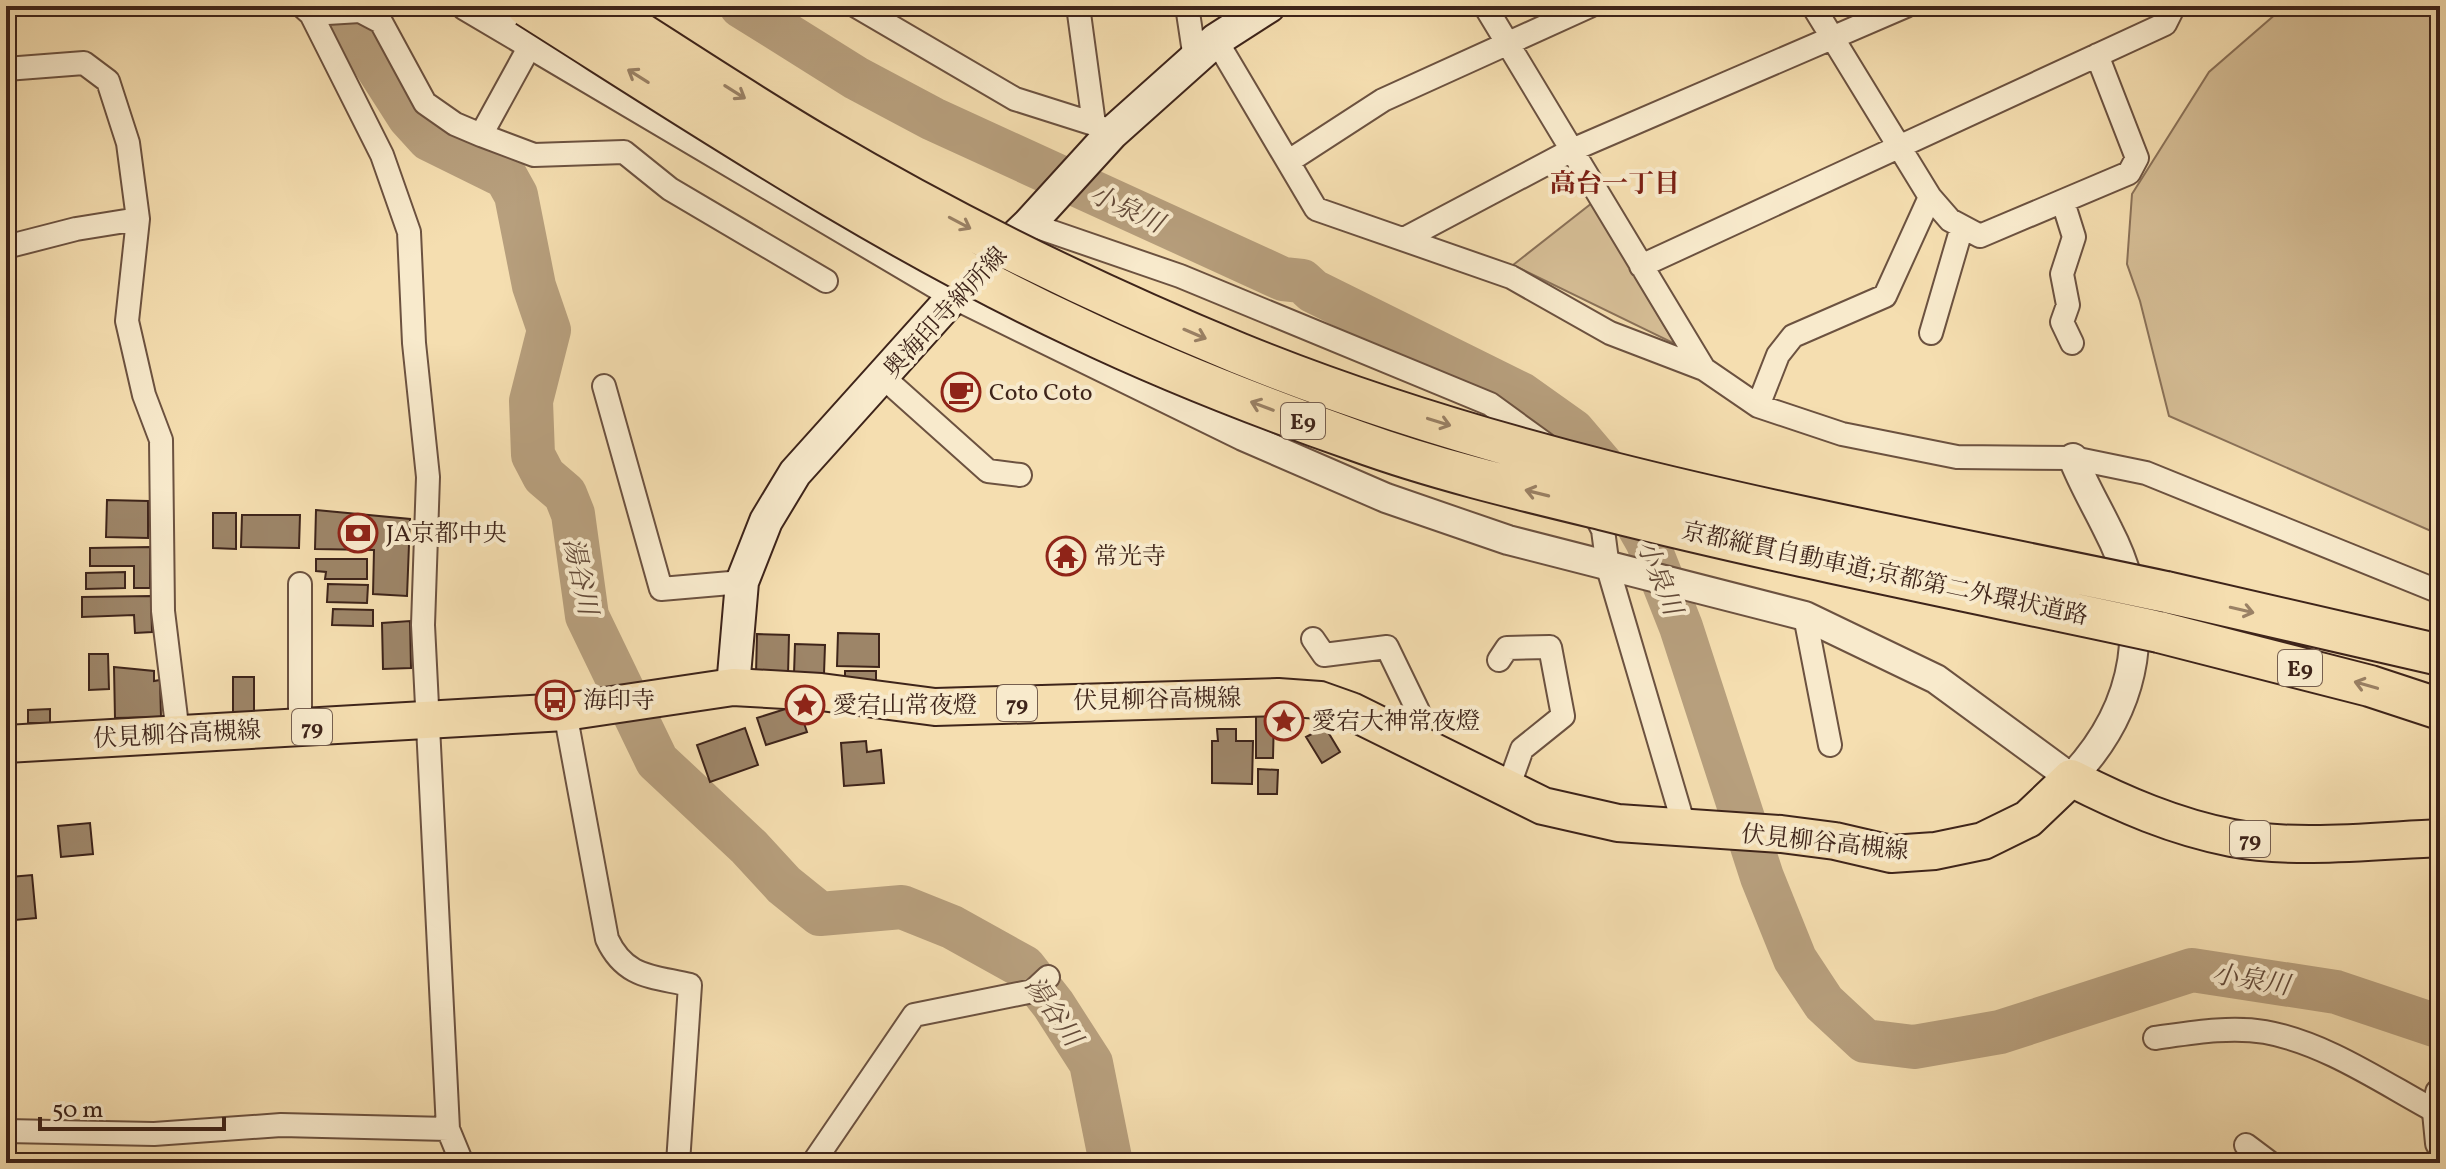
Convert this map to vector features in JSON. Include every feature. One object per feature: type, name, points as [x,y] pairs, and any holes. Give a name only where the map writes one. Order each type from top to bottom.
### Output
[{"type":"highway","name":"京都縦貫自動車道;京都第二外環状道路","points":[[598,6],[820,146],[969,228],[1097,291],[1241,354],[1378,403],[1611,471],[2440,655]]},
{"type":"highway","name":"京都縦貫自動車道;京都第二外環状道路","points":[[529,25],[948,261],[1076,328],[1225,392],[1362,443],[1511,487],[1675,528],[2159,632],[2370,686],[2440,709]]},
{"type":"main road","name":"奥海印寺納所線","points":[[733,687],[742,582],[766,521],[795,473],[884,378],[955,295],[1035,218],[1101,135],[1206,50],[1269,6]]},
{"type":"main road","name":"伏見柳谷高槻線","points":[[6,744],[565,712],[733,687],[821,692],[935,707],[1278,697],[1320,700],[1543,806],[1618,823],[1781,834],[1835,841],[1891,854],[1935,851],[1983,841],[2028,819],[2071,778]]},
{"type":"main road","name":"79","points":[[2071,778],[2135,810],[2233,838],[2319,843],[2440,838]]},
{"type":"street","points":[[466,6],[529,25],[955,295],[1243,436],[1386,498],[1508,540],[1805,616],[1936,679],[2071,778],[2092,756],[2113,725],[2126,694],[2134,650],[2131,595],[2109,531],[2087,495],[2073,458]]},
{"type":"street","points":[[856,6],[1015,99],[1101,135]]},
{"type":"street","points":[[1078,6],[1101,135]]},
{"type":"street","points":[[1187,6],[1206,50],[1289,161],[1316,209],[1511,277],[1610,333],[1704,369],[1758,406],[1842,434],[1957,457],[2073,458],[2146,473],[2440,592]]},
{"type":"street","points":[[1485,6],[1704,369]]},
{"type":"street","points":[[1289,161],[1383,100],[1590,6]]},
{"type":"street","points":[[1813,6],[1930,197],[1950,220],[1980,236],[2129,173],[2137,158],[2097,55]]},
{"type":"street","points":[[1404,239],[1572,150],[1906,6]]},
{"type":"street","points":[[1641,266],[2165,24],[2174,6]]},
{"type":"street","points":[[306,10],[360,11],[381,22],[425,103],[455,124],[534,155],[624,152],[670,189],[826,281]]},
{"type":"street","points":[[306,10],[382,155],[409,232],[414,343],[428,477],[423,625],[445,1014],[448,1129],[462,1163]]},
{"type":"street","points":[[481,135],[529,25]]},
{"type":"street","points":[[6,69],[84,63],[108,81],[128,143],[138,219],[127,321],[144,395],[161,440],[163,611],[178,734]]},
{"type":"street","points":[[1758,406],[1778,355],[1793,336],[1885,296],[1930,197]]},
{"type":"street","points":[[2063,202],[2074,237],[2062,274],[2068,305],[2062,322],[2072,343]]},
{"type":"street","points":[[1035,218],[1490,404],[1544,443],[1581,484],[1603,530],[1689,830]]},
{"type":"street","points":[[6,247],[76,229],[138,219]]},
{"type":"street","points":[[1931,333],[1962,227]]},
{"type":"street","points":[[884,378],[988,471],[1020,475]]},
{"type":"street","points":[[604,386],[661,589],[742,582]]},
{"type":"street","points":[[300,584],[300,727]]},
{"type":"street","points":[[1805,616],[1830,745]]},
{"type":"street","points":[[1313,639],[1324,655],[1387,647],[1418,711],[1413,742]]},
{"type":"street","points":[[1499,660],[1507,648],[1550,647],[1563,716],[1522,749],[1507,791]]},
{"type":"street","points":[[565,712],[611,948],[629,970],[690,985],[678,1163]]},
{"type":"street","points":[[813,1163],[914,1015],[1040,984]]},
{"type":"street","points":[[2155,1038],[2212,1030],[2264,1032],[2311,1045],[2438,1103],[2440,1143]]},
{"type":"street","points":[[6,1131],[154,1134],[281,1125],[448,1129]]},
{"type":"street","points":[[2246,1145],[2270,1163]]},
{"type":"shaded area","points":[[2285,6],[2440,6],[2440,535],[2169,416],[2140,301],[2127,264],[2132,194],[2209,72]]},
{"type":"shaded area","points":[[1592,203],[1675,344],[1513,265]]},
{"type":"building","points":[[107,500],[148,501],[148,538],[106,537]]},
{"type":"building","points":[[316,510],[410,519],[407,596],[373,594],[374,550],[315,549]]},
{"type":"building","points":[[213,513],[236,513],[236,549],[213,548]]},
{"type":"building","points":[[242,515],[300,515],[299,548],[241,547]]},
{"type":"building","points":[[150,547],[150,588],[134,588],[134,566],[90,566],[90,548]]},
{"type":"building","points":[[316,559],[367,559],[367,579],[325,579],[326,572],[316,571]]},
{"type":"building","points":[[125,572],[125,588],[86,589],[86,573]]},
{"type":"building","points":[[328,584],[368,585],[367,603],[327,602]]},
{"type":"building","points":[[151,596],[152,632],[135,633],[134,615],[82,617],[82,597]]},
{"type":"building","points":[[333,609],[373,610],[373,626],[332,625]]},
{"type":"building","points":[[410,621],[411,668],[383,669],[382,623]]},
{"type":"building","points":[[838,633],[879,634],[879,667],[837,666]]},
{"type":"building","points":[[757,634],[789,635],[788,675],[756,674]]},
{"type":"building","points":[[795,644],[825,645],[824,674],[794,674]]},
{"type":"building","points":[[89,654],[108,654],[109,689],[89,690]]},
{"type":"building","points":[[114,667],[154,671],[154,681],[160,680],[161,717],[115,718]]},
{"type":"building","points":[[845,671],[876,671],[876,686],[845,686]]},
{"type":"building","points":[[233,677],[254,677],[254,714],[233,714]]},
{"type":"building","points":[[798,705],[807,732],[766,745],[757,718]]},
{"type":"building","points":[[50,709],[50,723],[28,723],[28,710]]},
{"type":"building","points":[[1256,716],[1274,716],[1273,758],[1256,758]]},
{"type":"building","points":[[1325,727],[1340,752],[1322,763],[1306,737]]},
{"type":"building","points":[[745,728],[758,765],[710,782],[697,745]]},
{"type":"building","points":[[1217,729],[1236,729],[1236,741],[1253,741],[1252,784],[1212,783],[1212,741],[1218,741]]},
{"type":"building","points":[[866,741],[867,752],[881,750],[884,783],[844,786],[841,743]]},
{"type":"building","points":[[1258,769],[1278,770],[1277,794],[1258,794]]},
{"type":"building","points":[[90,823],[93,854],[61,857],[58,826]]},
{"type":"building","points":[[32,875],[36,918],[15,920],[10,877]]},
{"type":"building","points":[[6,881],[10,914],[6,915]]},
{"type":"waterway","name":"湯谷川","points":[[338,6],[409,117],[429,139],[506,177],[516,195],[534,286],[549,330],[531,401],[533,455],[544,476],[565,494],[573,514],[587,616],[657,761],[749,847],[784,885],[820,914],[902,907],[952,927],[1024,967],[1053,1004],[1091,1063],[1111,1163]]},
{"type":"waterway","name":"小泉川","points":[[741,6],[856,78],[933,119],[1283,279],[1302,281],[1313,291],[1521,394],[1573,431],[1607,471],[1647,541],[1681,627],[1762,877],[1795,959],[1824,1003],[1865,1041],[1914,1047],[2000,1032],[2192,970],[2336,992],[2440,1027]]},
{"type":"place","name":"Coto Coto","points":[[961,392]]},
{"type":"place","name":"JA京都中央","points":[[358,533]]},
{"type":"place","name":"常光寺","points":[[1066,556]]},
{"type":"place","name":"海印寺","points":[[555,700]]},
{"type":"place","name":"愛宕山常夜燈","points":[[805,705]]},
{"type":"place","name":"愛宕大神常夜燈","points":[[1284,721]]},
{"type":"district","name":"高台一丁目","points":[[1615,183]]}]
